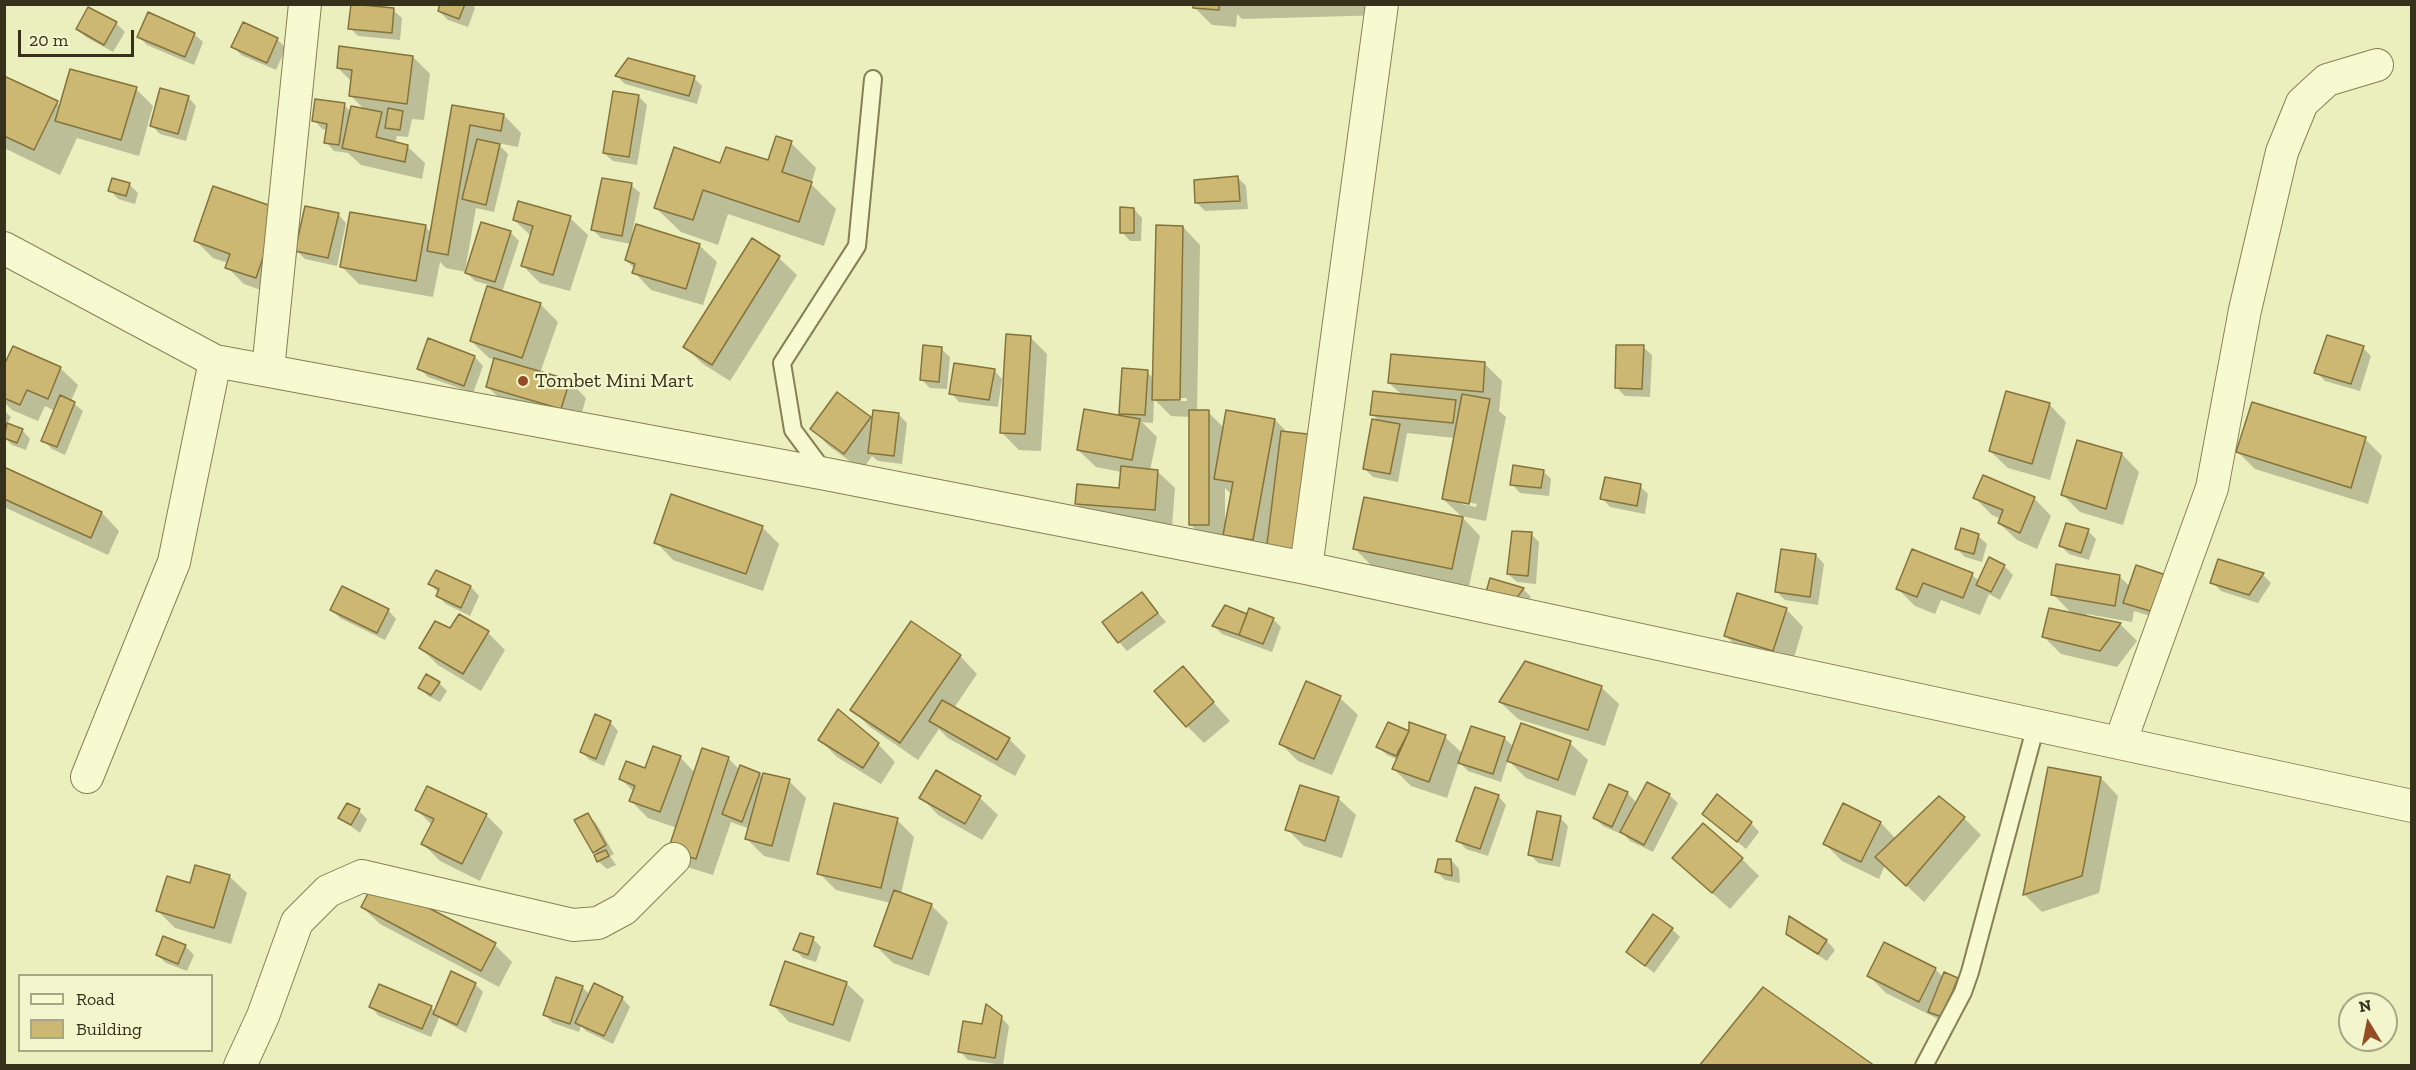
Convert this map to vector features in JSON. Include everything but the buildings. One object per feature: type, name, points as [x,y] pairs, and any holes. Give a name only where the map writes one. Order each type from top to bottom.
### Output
[{"type":"street","points":[[268,370],[305,4]]},
{"type":"street","points":[[1306,568],[1382,4]]},
{"type":"street","points":[[2120,743],[2212,488],[2245,310],[2282,152],[2302,103],[2318,88],[2327,80],[2377,65]]},
{"type":"street","points":[[4,248],[215,361],[826,474],[1306,568],[2412,806]]},
{"type":"street","points":[[87,777],[174,562],[215,361]]},
{"type":"street","points":[[240,1065],[263,1016],[297,922],[328,891],[362,876],[573,925],[598,923],[624,909],[674,859]]},
{"type":"lane","points":[[826,474],[793,430],[782,363],[857,246],[873,79]]},
{"type":"lane","points":[[1924,1065],[1963,992],[1970,972],[2036,725]]},
{"type":"place","name":"Tombet Mini Mart","points":[[523,381]]}]
